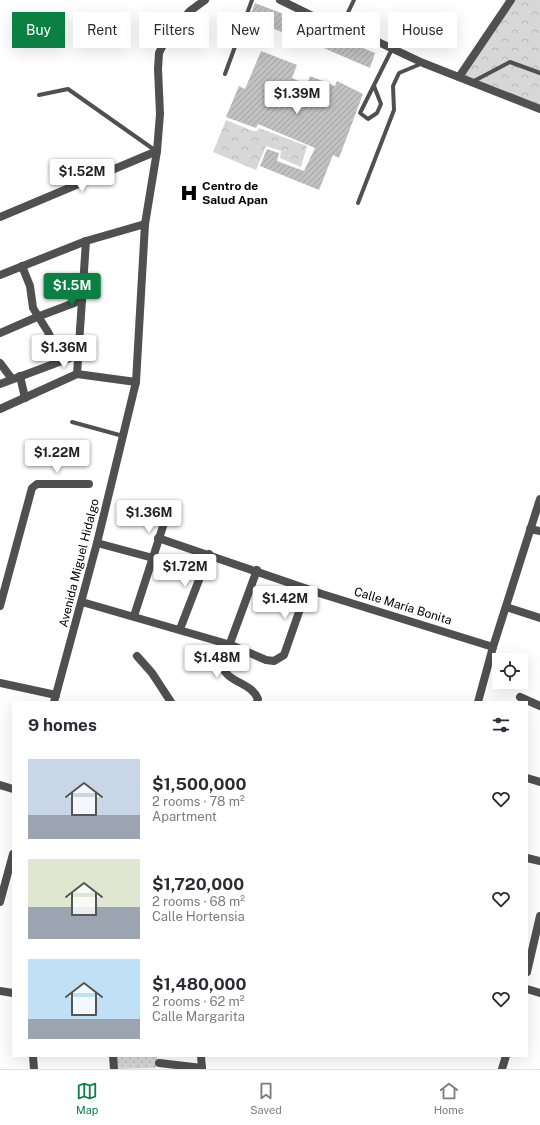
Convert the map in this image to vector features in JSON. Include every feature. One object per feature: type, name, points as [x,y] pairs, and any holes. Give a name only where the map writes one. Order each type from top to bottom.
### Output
[{"type":"street","name":"Avenida Miguel Hidalgo","points":[[55,698],[82,602],[124,436],[136,382],[145,224],[157,151],[160,114],[158,69],[159,53],[167,37],[190,11],[205,0]]},
{"type":"street","points":[[280,0],[305,12]]},
{"type":"street","points":[[459,77],[511,0]]},
{"type":"street","points":[[380,43],[423,63],[540,109]]},
{"type":"street","points":[[0,217],[157,151]]},
{"type":"street","points":[[0,275],[86,241],[145,224]]},
{"type":"street","points":[[77,374],[86,241]]},
{"type":"street","points":[[22,266],[30,286],[32,303],[37,317],[48,332],[61,360]]},
{"type":"street","points":[[0,333],[82,300]]},
{"type":"street","points":[[0,384],[61,360],[78,355]]},
{"type":"street","points":[[0,363],[12,379]]},
{"type":"street","points":[[0,409],[77,374],[136,382]]},
{"type":"street","points":[[20,376],[25,398]]},
{"type":"street","points":[[0,606],[32,488],[37,484],[89,484]]},
{"type":"street","points":[[478,701],[493,646],[540,499]]},
{"type":"street","points":[[134,616],[166,517]]},
{"type":"street","points":[[530,530],[540,531]]},
{"type":"street","name":"Calle María Bonita","points":[[158,538],[257,570],[307,589],[493,646]]},
{"type":"street","points":[[97,542],[153,558]]},
{"type":"street","points":[[180,629],[209,554]]},
{"type":"street","points":[[257,570],[231,645],[222,665],[228,676],[252,689],[258,701]]},
{"type":"street","points":[[82,602],[180,629],[231,645],[266,660],[274,661],[284,655],[307,589]]},
{"type":"street","points":[[506,608],[540,618]]},
{"type":"street","points":[[137,656],[152,673],[170,701]]},
{"type":"street","points":[[0,683],[55,698]]},
{"type":"street","points":[[520,697],[540,706]]},
{"type":"street","points":[[528,778],[540,782]]},
{"type":"street","points":[[0,785],[12,789]]},
{"type":"street","points":[[0,902],[12,858]]},
{"type":"street","points":[[528,858],[540,861]]},
{"type":"street","points":[[528,968],[540,916]]},
{"type":"street","points":[[528,989],[540,993]]},
{"type":"street","points":[[0,991],[12,993]]},
{"type":"street","points":[[33,1057],[34,1069]]},
{"type":"street","points":[[113,1057],[114,1069]]},
{"type":"street","points":[[159,1063],[202,1068],[201,1057]]},
{"type":"street","points":[[502,1069],[506,1057]]},
{"type":"lane","points":[[225,74],[252,0]]},
{"type":"lane","points":[[348,12],[354,0]]},
{"type":"lane","points":[[374,86],[381,104],[377,113],[368,119],[360,113],[392,49]]},
{"type":"lane","points":[[471,82],[510,62],[540,73]]},
{"type":"lane","points":[[358,203],[394,110],[393,86],[399,73],[423,63]]},
{"type":"lane","points":[[39,96],[68,89],[157,151]]},
{"type":"lane","points":[[72,422],[124,436]]},
{"type":"green space","points":[[513,0],[540,0],[540,107],[462,75]]},
{"type":"green space","points":[[226,120],[253,131],[257,131],[259,128],[307,146],[301,167],[280,158],[281,151],[266,146],[256,170],[213,152]]},
{"type":"green space","points":[[116,1057],[157,1057],[156,1068],[116,1069]]},
{"type":"building","points":[[255,3],[282,14],[282,32],[274,29],[274,12],[252,12]]},
{"type":"building","points":[[324,48],[363,48],[375,53],[370,68]]},
{"type":"building","points":[[261,51],[297,65],[292,78],[307,85],[310,76],[335,86],[337,81],[363,94],[339,158],[333,155],[319,190],[260,166],[267,149],[279,153],[277,161],[304,171],[315,148],[258,124],[256,128],[226,117],[239,86],[245,89]]},
{"type":"place","name":"Centro de Salud Apan","points":[[189,193]]}]
